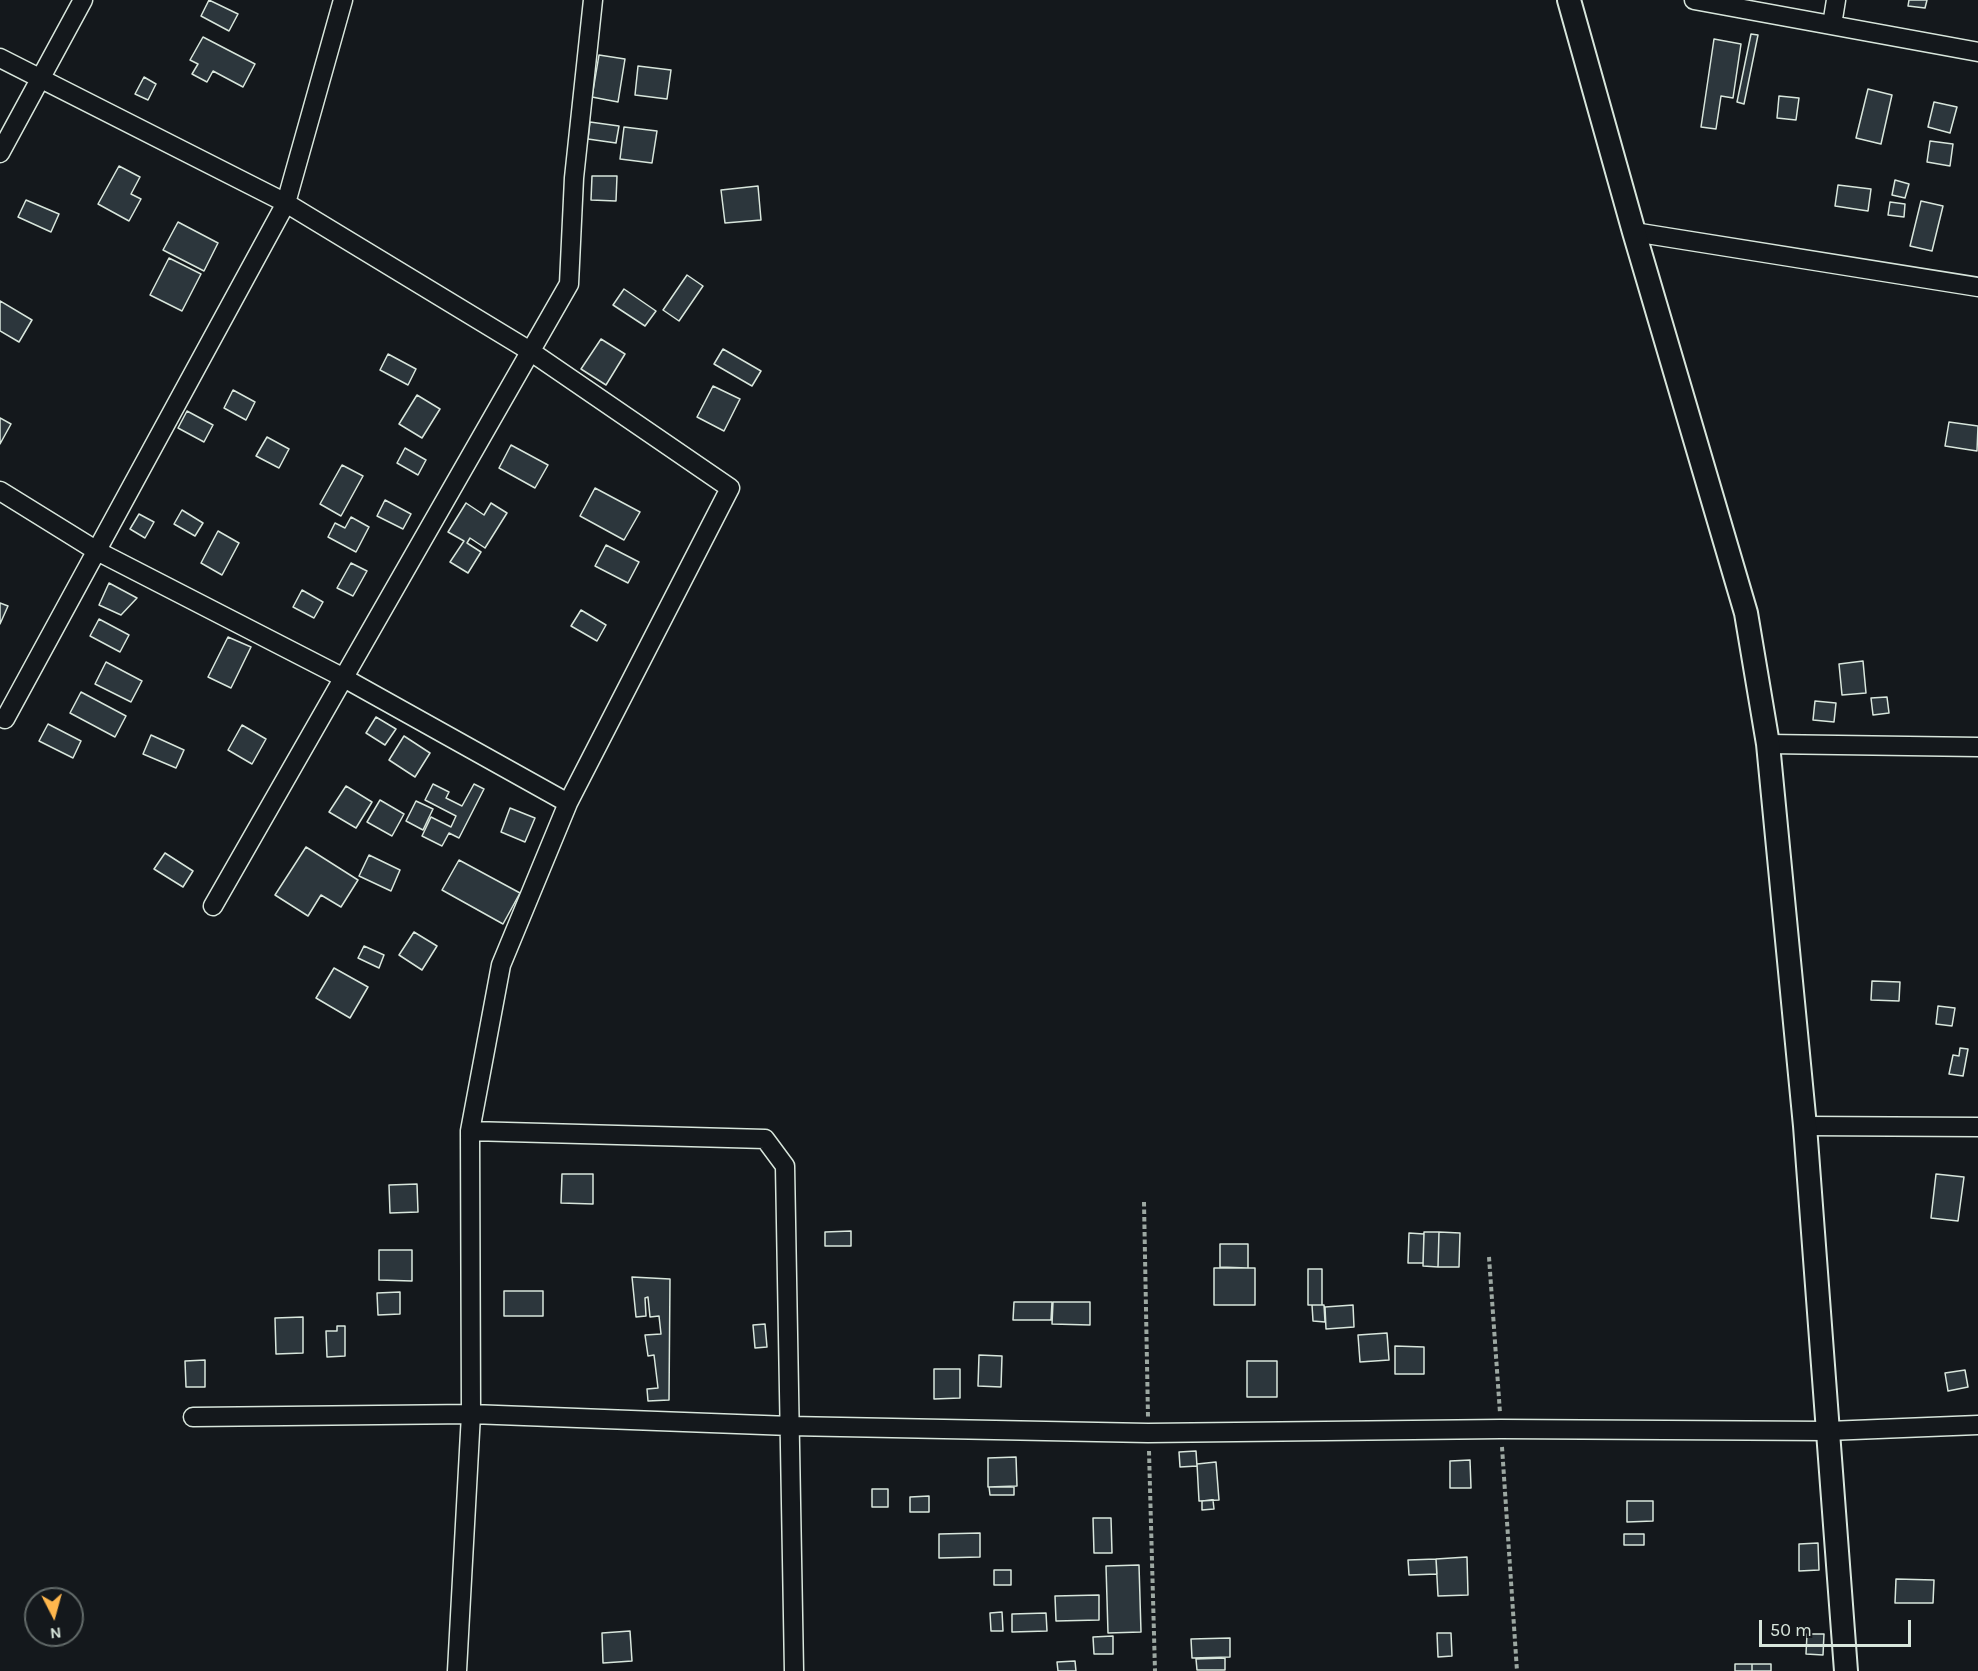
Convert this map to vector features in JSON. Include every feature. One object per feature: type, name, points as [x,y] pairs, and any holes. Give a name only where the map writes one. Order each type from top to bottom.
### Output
[{"type":"street","points":[[0,153],[83,0]]},
{"type":"street","points":[[5,719],[286,203],[343,0]]},
{"type":"street","points":[[213,906],[568,284],[574,178],[593,0]]},
{"type":"street","points":[[1569,0],[1634,232],[1746,613],[1768,744],[1805,1126],[1846,1671]]},
{"type":"street","points":[[1694,0],[1978,52]]},
{"type":"street","points":[[1832,25],[1836,0]]},
{"type":"street","points":[[0,58],[286,203],[530,351],[730,488],[568,803],[501,965],[470,1131],[471,1414],[457,1671]]},
{"type":"street","points":[[1634,232],[1978,287]]},
{"type":"street","points":[[0,491],[97,551],[344,678],[568,803]]},
{"type":"street","points":[[1768,744],[1977,743]]},
{"type":"street","points":[[1805,1126],[1978,1127]]},
{"type":"street","points":[[470,1131],[765,1139],[786,1166],[794,1671]]},
{"type":"street","points":[[193,1418],[471,1414],[790,1426],[1148,1433],[1501,1429],[1828,1431],[1978,1425]]},
{"type":"path","points":[[1489,1257],[1517,1671]]},
{"type":"building","points":[[209,0],[238,14],[229,31],[201,16]]},
{"type":"building","points":[[1909,0],[1927,0],[1925,8],[1908,6]]},
{"type":"building","points":[[1751,34],[1758,35],[1744,104],[1737,102]]},
{"type":"building","points":[[203,37],[255,64],[243,87],[213,71],[207,82],[192,74],[198,64],[190,60]]},
{"type":"building","points":[[1714,39],[1741,44],[1733,98],[1721,96],[1716,129],[1701,127]]},
{"type":"building","points":[[599,55],[625,59],[618,102],[592,97]]},
{"type":"building","points":[[638,66],[671,70],[667,99],[635,95]]},
{"type":"building","points":[[144,77],[156,84],[148,100],[135,94]]},
{"type":"building","points":[[1868,89],[1892,95],[1881,144],[1856,138]]},
{"type":"building","points":[[1779,96],[1799,98],[1796,120],[1777,118]]},
{"type":"building","points":[[1934,102],[1957,107],[1950,133],[1928,127]]},
{"type":"building","points":[[590,122],[619,126],[616,143],[588,139]]},
{"type":"building","points":[[624,127],[657,131],[652,163],[620,159]]},
{"type":"building","points":[[1930,141],[1953,144],[1950,166],[1927,162]]},
{"type":"building","points":[[119,166],[140,177],[131,194],[141,199],[129,221],[98,204]]},
{"type":"building","points":[[592,176],[617,176],[616,201],[591,200]]},
{"type":"building","points":[[1895,180],[1909,184],[1905,198],[1892,195]]},
{"type":"building","points":[[1838,185],[1871,189],[1868,211],[1835,206]]},
{"type":"building","points":[[758,186],[761,220],[725,223],[721,190]]},
{"type":"building","points":[[26,200],[59,214],[51,232],[18,217]]},
{"type":"building","points":[[1921,201],[1943,206],[1932,251],[1910,246]]},
{"type":"building","points":[[1890,202],[1905,204],[1904,217],[1888,215]]},
{"type":"building","points":[[178,222],[218,243],[204,271],[163,250]]},
{"type":"building","points":[[169,258],[201,274],[182,311],[150,295]]},
{"type":"building","points":[[687,275],[703,286],[679,321],[663,310]]},
{"type":"building","points":[[624,289],[656,311],[645,326],[613,305]]},
{"type":"building","points":[[0,301],[32,320],[19,342],[0,331]]},
{"type":"building","points":[[601,339],[625,354],[606,385],[581,369]]},
{"type":"building","points":[[723,349],[761,371],[752,386],[714,364]]},
{"type":"building","points":[[388,354],[416,369],[408,385],[380,370]]},
{"type":"building","points":[[713,386],[740,399],[724,431],[697,417]]},
{"type":"building","points":[[233,390],[255,402],[246,420],[224,408]]},
{"type":"building","points":[[417,395],[440,409],[422,438],[399,424]]},
{"type":"building","points":[[187,411],[213,425],[204,442],[178,428]]},
{"type":"building","points":[[0,418],[11,424],[0,444]]},
{"type":"building","points":[[1949,422],[1978,426],[1977,451],[1945,446]]},
{"type":"building","points":[[267,437],[289,449],[279,468],[256,456]]},
{"type":"building","points":[[511,445],[548,465],[535,488],[499,468]]},
{"type":"building","points":[[405,448],[426,460],[418,475],[397,463]]},
{"type":"building","points":[[342,465],[363,476],[341,516],[320,504]]},
{"type":"building","points":[[595,488],[640,512],[624,540],[580,516]]},
{"type":"building","points":[[385,500],[411,514],[403,529],[377,516]]},
{"type":"building","points":[[466,503],[484,515],[491,503],[507,513],[485,548],[470,538],[467,543],[481,552],[468,573],[450,562],[464,541],[448,532]]},
{"type":"building","points":[[182,510],[203,523],[195,536],[174,524]]},
{"type":"building","points":[[139,514],[154,522],[145,538],[130,529]]},
{"type":"building","points":[[351,517],[369,527],[356,552],[328,537],[335,523],[345,528]]},
{"type":"building","points":[[218,531],[239,543],[222,575],[201,563]]},
{"type":"building","points":[[606,545],[639,562],[628,583],[595,566]]},
{"type":"building","points":[[351,563],[367,571],[353,596],[337,588]]},
{"type":"building","points":[[109,583],[137,598],[121,615],[99,605]]},
{"type":"building","points":[[302,590],[323,602],[314,618],[293,607]]},
{"type":"building","points":[[0,603],[8,606],[0,624]]},
{"type":"building","points":[[581,610],[606,625],[597,641],[571,626]]},
{"type":"building","points":[[99,619],[129,635],[120,652],[90,636]]},
{"type":"building","points":[[228,637],[251,647],[231,688],[208,677]]},
{"type":"building","points":[[1863,661],[1866,693],[1842,695],[1839,664]]},
{"type":"building","points":[[106,662],[142,681],[131,702],[95,684]]},
{"type":"building","points":[[81,692],[126,716],[115,737],[70,713]]},
{"type":"building","points":[[1887,697],[1889,713],[1873,715],[1871,698]]},
{"type":"building","points":[[1815,701],[1836,703],[1834,722],[1813,720]]},
{"type":"building","points":[[376,717],[396,729],[385,745],[366,733]]},
{"type":"building","points":[[48,724],[81,741],[73,758],[39,741]]},
{"type":"building","points":[[242,725],[266,739],[252,764],[228,750]]},
{"type":"building","points":[[151,735],[184,750],[176,768],[143,754]]},
{"type":"building","points":[[404,736],[430,753],[415,777],[389,760]]},
{"type":"building","points":[[433,784],[449,792],[446,798],[462,806],[474,784],[484,789],[459,838],[449,833],[442,846],[422,836],[431,817],[451,827],[456,816],[425,800]]},
{"type":"building","points":[[346,786],[372,802],[356,828],[329,812]]},
{"type":"building","points":[[380,800],[404,814],[392,836],[367,822]]},
{"type":"building","points":[[416,801],[433,809],[423,830],[406,821]]},
{"type":"building","points":[[510,808],[535,818],[525,842],[501,832]]},
{"type":"building","points":[[306,847],[358,880],[341,907],[321,895],[308,916],[275,895]]},
{"type":"building","points":[[165,853],[193,871],[183,887],[154,869]]},
{"type":"building","points":[[369,855],[400,870],[391,891],[359,876]]},
{"type":"building","points":[[459,860],[520,893],[503,924],[442,890]]},
{"type":"building","points":[[414,932],[437,946],[422,970],[399,955]]},
{"type":"building","points":[[364,946],[384,955],[379,968],[358,958]]},
{"type":"building","points":[[334,968],[368,987],[350,1018],[316,998]]},
{"type":"building","points":[[1872,981],[1900,982],[1899,1001],[1871,1000]]},
{"type":"building","points":[[1938,1006],[1955,1008],[1952,1026],[1936,1024]]},
{"type":"building","points":[[1960,1048],[1968,1049],[1963,1076],[1949,1074],[1953,1055],[1959,1056]]},
{"type":"building","points":[[562,1174],[593,1174],[593,1204],[561,1203]]},
{"type":"building","points":[[1936,1174],[1964,1177],[1958,1221],[1931,1218]]},
{"type":"building","points":[[417,1184],[418,1212],[390,1213],[389,1185]]},
{"type":"building","points":[[851,1231],[851,1246],[825,1246],[825,1232]]},
{"type":"building","points":[[1424,1232],[1439,1232],[1438,1267],[1423,1266]]},
{"type":"building","points":[[1439,1232],[1460,1233],[1459,1267],[1438,1267]]},
{"type":"building","points":[[1409,1233],[1424,1234],[1423,1263],[1408,1263]]},
{"type":"building","points":[[1220,1244],[1248,1244],[1248,1268],[1220,1267]]},
{"type":"building","points":[[379,1250],[412,1250],[412,1281],[379,1280]]},
{"type":"building","points":[[1214,1268],[1255,1268],[1255,1305],[1214,1305]]},
{"type":"building","points":[[1308,1269],[1322,1269],[1322,1305],[1308,1305]]},
{"type":"building","points":[[632,1277],[670,1279],[669,1400],[648,1401],[647,1389],[658,1388],[654,1355],[648,1356],[645,1335],[661,1334],[659,1316],[650,1317],[648,1297],[645,1298],[646,1316],[636,1317]]},
{"type":"building","points":[[504,1291],[543,1291],[543,1316],[504,1316]]},
{"type":"building","points":[[400,1292],[400,1314],[378,1315],[377,1293]]},
{"type":"building","points":[[1014,1302],[1052,1302],[1051,1320],[1013,1320]]},
{"type":"building","points":[[1053,1302],[1090,1302],[1090,1325],[1052,1324]]},
{"type":"building","points":[[1312,1305],[1324,1305],[1325,1322],[1313,1321]]},
{"type":"building","points":[[1353,1305],[1354,1327],[1326,1329],[1325,1307]]},
{"type":"building","points":[[303,1317],[303,1353],[276,1354],[275,1318]]},
{"type":"building","points":[[765,1324],[767,1347],[755,1348],[753,1325]]},
{"type":"building","points":[[337,1326],[345,1326],[345,1356],[327,1357],[326,1331],[337,1331]]},
{"type":"building","points":[[1387,1333],[1389,1360],[1360,1362],[1358,1335]]},
{"type":"building","points":[[1395,1346],[1424,1347],[1424,1374],[1395,1374]]},
{"type":"building","points":[[979,1355],[1002,1356],[1001,1387],[978,1386]]},
{"type":"building","points":[[205,1360],[205,1387],[186,1387],[185,1361]]},
{"type":"building","points":[[1247,1361],[1277,1361],[1277,1397],[1247,1397]]},
{"type":"building","points":[[934,1369],[960,1369],[960,1398],[934,1399]]},
{"type":"building","points":[[1965,1370],[1968,1387],[1948,1391],[1945,1373]]},
{"type":"building","points":[[1196,1451],[1197,1466],[1180,1467],[1179,1452]]},
{"type":"building","points":[[1016,1457],[1017,1486],[988,1487],[988,1458]]},
{"type":"building","points":[[1470,1460],[1471,1488],[1450,1488],[1450,1461]]},
{"type":"building","points":[[1216,1462],[1219,1500],[1199,1501],[1197,1464]]},
{"type":"building","points":[[989,1487],[1014,1487],[1014,1495],[990,1495]]},
{"type":"building","points":[[872,1489],[888,1489],[888,1507],[872,1507]]},
{"type":"building","points":[[929,1496],[929,1512],[910,1512],[910,1497]]},
{"type":"building","points":[[1213,1500],[1214,1509],[1202,1510],[1202,1501]]},
{"type":"building","points":[[1627,1501],[1653,1501],[1653,1521],[1627,1522]]},
{"type":"building","points":[[1093,1518],[1111,1518],[1112,1553],[1094,1553]]},
{"type":"building","points":[[980,1533],[980,1557],[939,1558],[939,1534]]},
{"type":"building","points":[[1624,1534],[1644,1534],[1644,1545],[1624,1545]]},
{"type":"building","points":[[1818,1543],[1819,1570],[1799,1571],[1799,1544]]},
{"type":"building","points":[[1467,1557],[1468,1595],[1438,1596],[1436,1559]]},
{"type":"building","points":[[1436,1559],[1437,1574],[1409,1575],[1408,1560]]},
{"type":"building","points":[[1139,1565],[1141,1632],[1108,1633],[1106,1566]]},
{"type":"building","points":[[994,1570],[1011,1570],[1011,1585],[994,1585]]},
{"type":"building","points":[[1896,1579],[1934,1580],[1933,1603],[1895,1603]]},
{"type":"building","points":[[1099,1595],[1099,1620],[1056,1621],[1055,1596]]},
{"type":"building","points":[[1002,1612],[1003,1631],[991,1631],[990,1613]]},
{"type":"building","points":[[1046,1613],[1047,1631],[1012,1632],[1012,1614]]},
{"type":"building","points":[[630,1631],[632,1661],[603,1663],[602,1633]]},
{"type":"building","points":[[1437,1633],[1451,1633],[1452,1656],[1438,1657]]},
{"type":"building","points":[[1807,1634],[1824,1634],[1823,1655],[1806,1654]]},
{"type":"building","points":[[1113,1636],[1113,1654],[1094,1654],[1093,1637]]},
{"type":"building","points":[[1230,1638],[1230,1657],[1192,1658],[1191,1639]]},
{"type":"building","points":[[1225,1658],[1225,1670],[1197,1670],[1196,1659]]},
{"type":"building","points":[[1075,1661],[1076,1671],[1058,1671],[1057,1662]]},
{"type":"building","points":[[1735,1664],[1752,1664],[1752,1671],[1735,1671]]},
{"type":"building","points":[[1752,1664],[1771,1664],[1771,1671],[1752,1671]]}]
